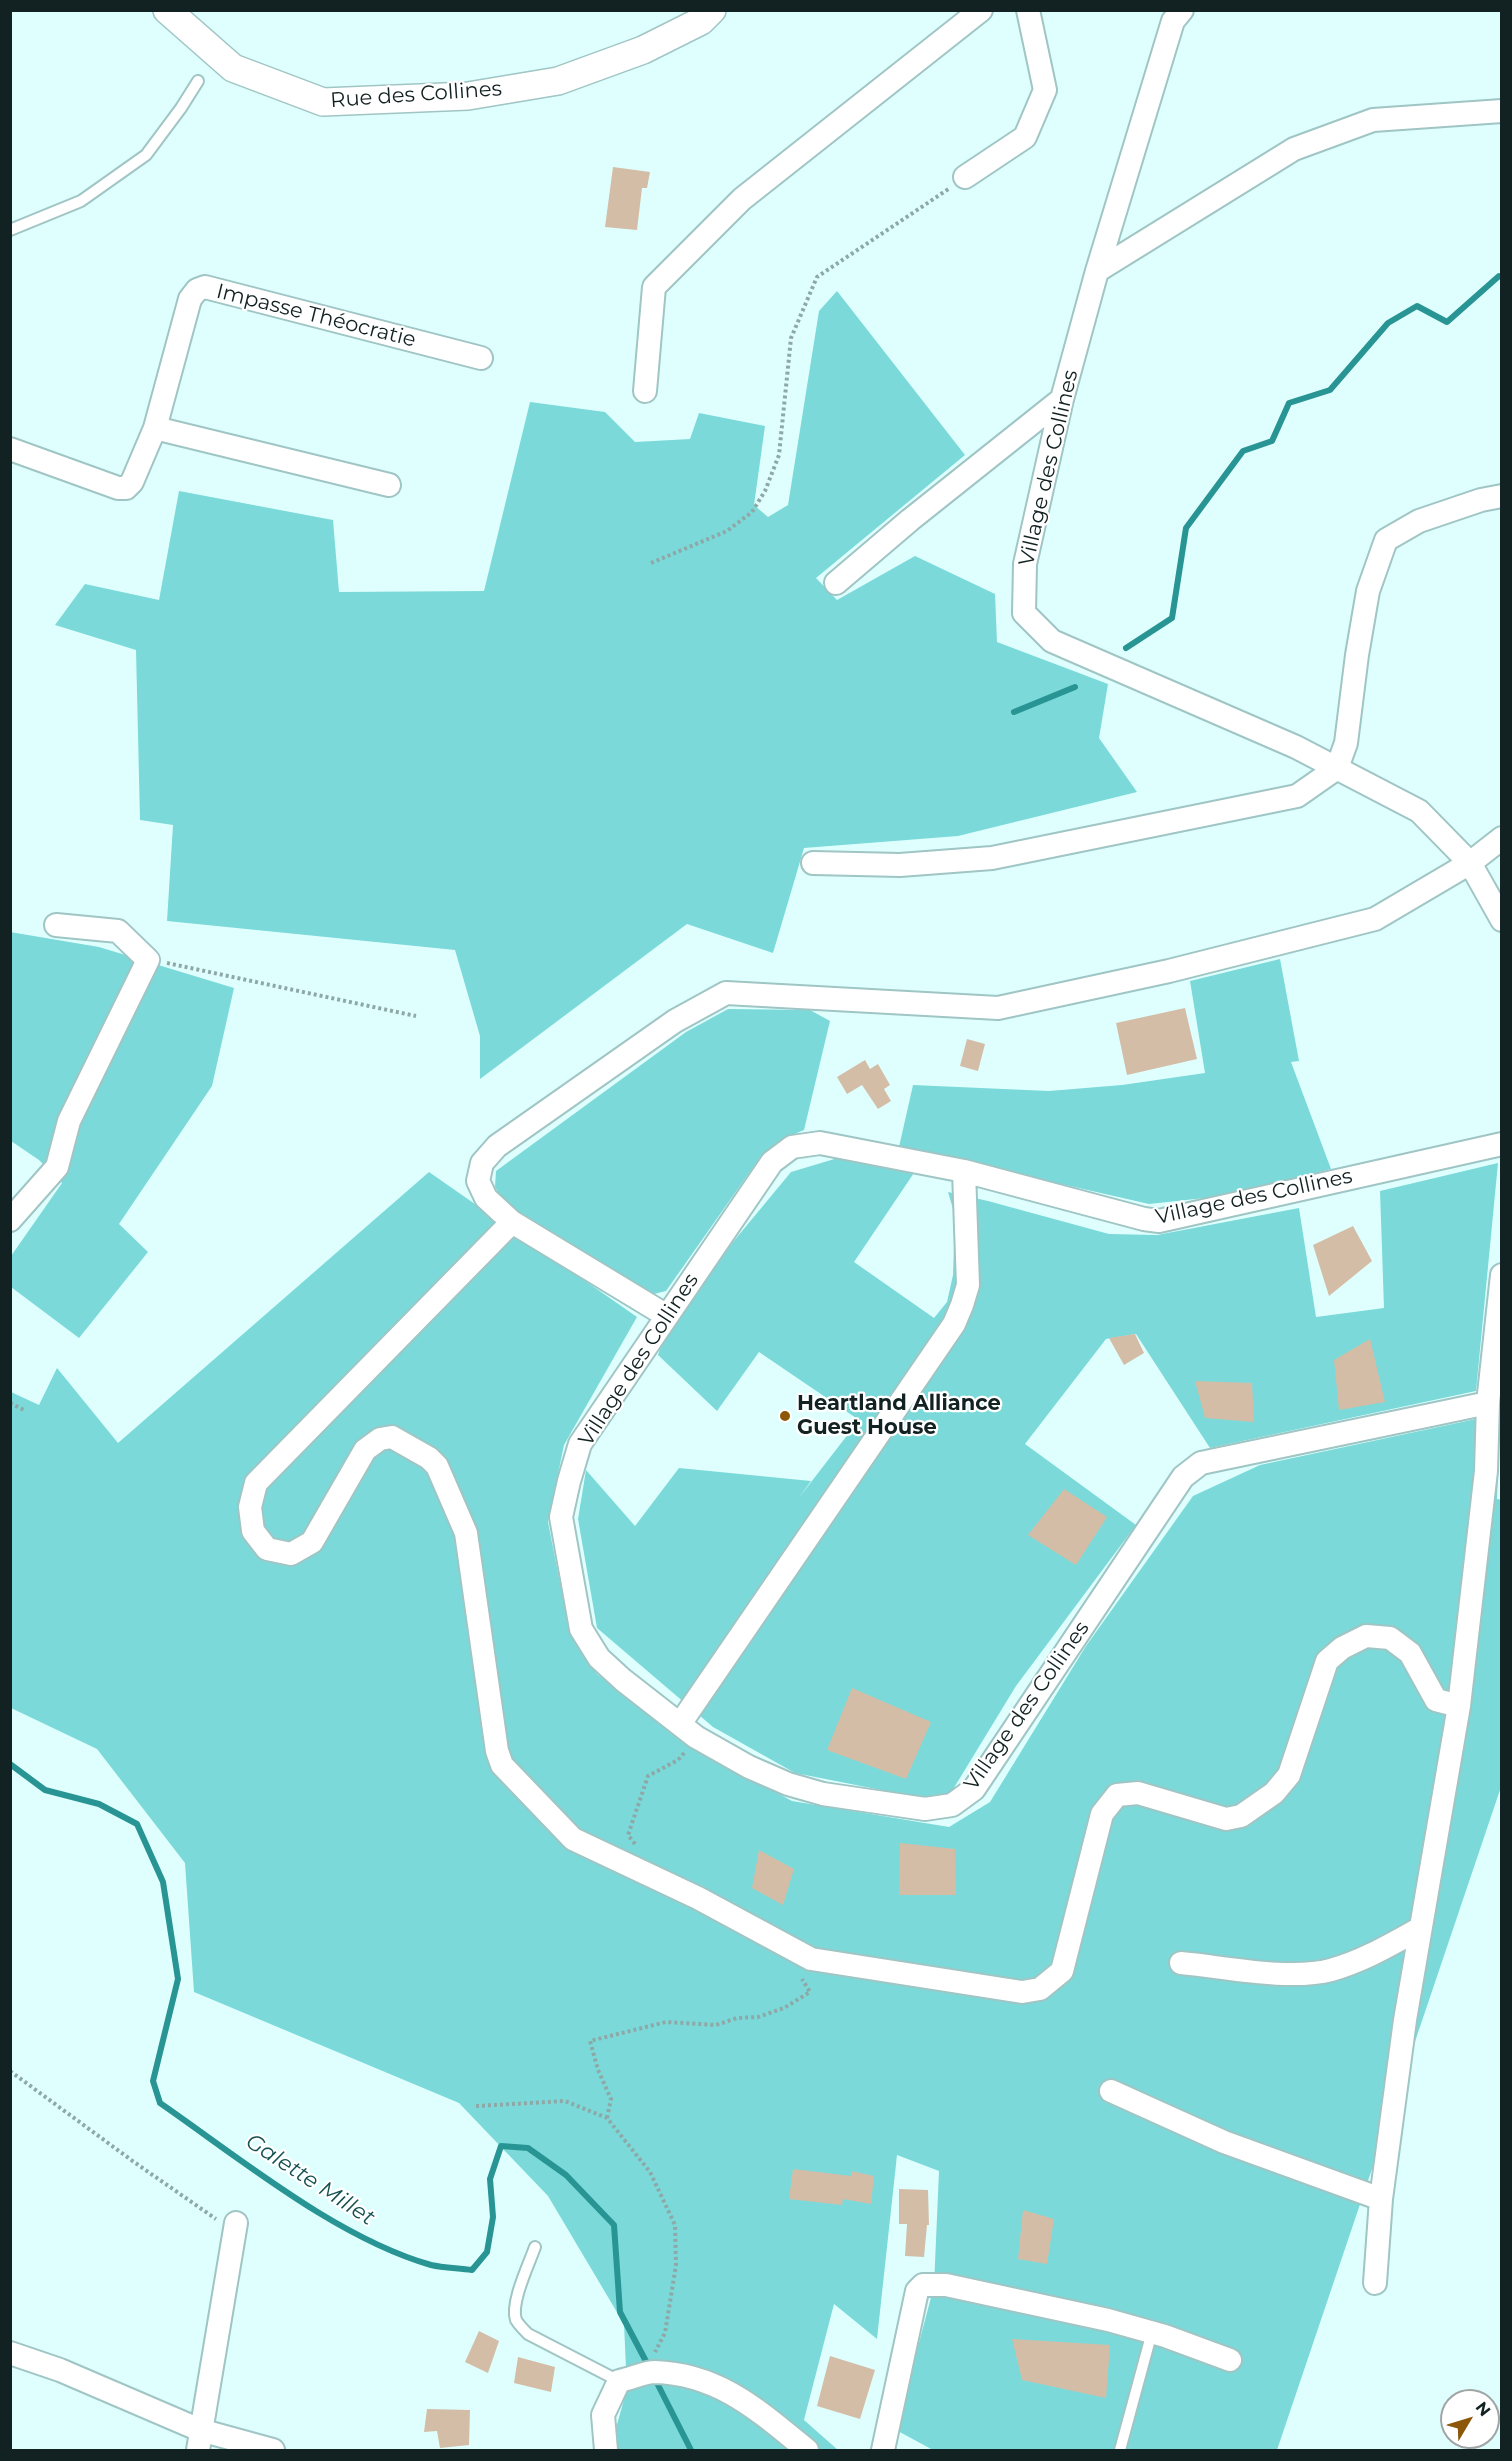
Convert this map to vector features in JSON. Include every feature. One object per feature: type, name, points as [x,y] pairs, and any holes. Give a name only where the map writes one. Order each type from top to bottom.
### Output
[{"type":"street","name":"Rue des Collines","points":[[167,10],[233,68],[323,102],[468,96],[558,81],[643,50],[701,21],[712,10]]},
{"type":"street","points":[[645,391],[654,286],[742,199],[981,10]]},
{"type":"street","points":[[965,177],[1025,137],[1045,90],[1028,10]]},
{"type":"street","name":"Village des Collines","points":[[1182,10],[1173,21],[1097,271],[1062,399],[1025,564],[1024,613],[1052,641],[1296,747],[1419,811],[1470,863],[1502,920]]},
{"type":"street","points":[[1097,271],[1294,149],[1373,120],[1502,111]]},
{"type":"street","name":"Impasse Théocratie","points":[[10,449],[118,488],[126,488],[132,482],[155,428],[190,299],[196,290],[205,287],[480,358]]},
{"type":"street","points":[[836,583],[918,513],[1062,399]]},
{"type":"street","points":[[155,428],[388,485]]},
{"type":"street","points":[[813,862],[900,865],[992,858],[1297,796],[1337,768],[1346,742],[1368,591],[1386,540],[1419,521],[1482,500],[1502,496]]},
{"type":"street","points":[[667,1316],[512,1222],[486,1198],[478,1181],[482,1163],[497,1146],[675,1021],[726,993],[998,1008],[1168,971],[1375,919],[1470,863],[1502,838]]},
{"type":"street","points":[[10,1220],[57,1167],[69,1121],[148,960],[118,932],[56,925]]},
{"type":"street","name":"Village des Collines","points":[[1488,1403],[1201,1463],[1183,1477],[974,1789],[952,1805],[925,1809],[823,1794],[788,1784],[749,1767],[688,1730],[623,1680],[599,1658],[581,1629],[561,1517],[580,1444],[772,1162],[792,1147],[819,1143],[964,1171],[1143,1219],[1159,1221],[1502,1144]]},
{"type":"street","points":[[688,1730],[954,1324],[968,1284],[964,1171]]},
{"type":"street","points":[[512,1222],[256,1482],[250,1507],[253,1531],[267,1549],[291,1554],[312,1542],[365,1450],[380,1439],[392,1437],[429,1458],[437,1466],[466,1533],[497,1751],[502,1765],[573,1839],[698,1898],[811,1959],[1022,1992],[1040,1989],[1062,1971],[1102,1814],[1117,1795],[1138,1793],[1226,1819],[1241,1816],[1274,1793],[1289,1775],[1327,1661],[1342,1648],[1366,1636],[1390,1638],[1410,1653],[1436,1700],[1459,1706]]},
{"type":"street","points":[[1375,2283],[1381,2199],[1419,1929],[1459,1706],[1486,1471],[1488,1403],[1502,1275]]},
{"type":"street","points":[[1181,1963],[1292,1974],[1330,1970],[1364,1959],[1419,1929]]},
{"type":"street","points":[[1111,2091],[1224,2142],[1381,2199]]},
{"type":"street","points":[[199,2440],[235,2227]]},
{"type":"street","points":[[883,2451],[917,2291],[923,2285],[946,2285],[1108,2320],[1152,2332],[1230,2360]]},
{"type":"street","points":[[10,2353],[60,2370],[199,2440],[273,2451]]},
{"type":"street","points":[[606,2451],[603,2415],[619,2381],[652,2372],[692,2376],[739,2396],[807,2451]]},
{"type":"lane","points":[[10,230],[81,201],[146,155],[198,81]]},
{"type":"lane","points":[[535,2247],[516,2302],[516,2319],[521,2327],[528,2334],[619,2381]]},
{"type":"lane","points":[[1120,2451],[1152,2332]]},
{"type":"path","points":[[651,563],[727,531],[752,513],[765,491],[779,455],[791,338],[817,277],[965,177]]},
{"type":"path","points":[[148,960],[206,970],[416,1016]]},
{"type":"path","points":[[10,1403],[24,1410]]},
{"type":"path","points":[[641,1851],[628,1835],[648,1776],[678,1760],[688,1730]]},
{"type":"path","points":[[607,2118],[611,2099],[598,2070],[590,2041],[666,2022],[716,2025],[737,2018],[758,2017],[784,2008],[810,1992],[800,1974]]},
{"type":"path","points":[[10,2071],[134,2162],[235,2227]]},
{"type":"path","points":[[476,2106],[565,2101],[607,2118],[650,2172],[675,2225],[676,2265],[665,2333],[655,2352],[652,2372]]},
{"type":"shaded area","points":[[837,291],[965,455],[816,578],[837,600],[915,556],[995,594],[997,642],[1108,684],[1099,738],[1137,792],[958,836],[804,848],[773,953],[687,924],[480,1079],[480,1036],[455,950],[167,921],[173,825],[140,820],[136,650],[55,625],[85,584],[159,600],[179,491],[333,520],[339,592],[484,591],[530,402],[605,412],[635,442],[690,439],[699,413],[765,426],[754,505],[768,517],[788,505],[819,311]]},
{"type":"shaded area","points":[[10,932],[99,947],[234,988],[212,1086],[119,1224],[148,1252],[79,1338],[11,1287],[11,1256],[62,1183],[39,1160],[11,1141]]},
{"type":"shaded area","points":[[1280,959],[1299,1061],[1291,1062],[1331,1169],[1223,1196],[1149,1204],[899,1147],[913,1085],[1049,1091],[1122,1085],[1205,1073],[1190,981]]},
{"type":"shaded area","points":[[728,1009],[810,1010],[830,1021],[804,1130],[783,1139],[761,1156],[666,1291],[654,1294],[638,1292],[505,1204],[495,1187],[496,1171],[686,1032]]},
{"type":"shaded area","points":[[841,1157],[918,1167],[854,1262],[934,1318],[947,1302],[953,1275],[955,1216],[948,1192],[1109,1234],[1157,1235],[1299,1208],[1316,1317],[1384,1308],[1380,1191],[1498,1163],[1476,1391],[1210,1448],[1136,1334],[1106,1339],[1025,1444],[1136,1525],[1016,1686],[952,1791],[932,1800],[795,1773],[713,1727],[597,1628],[578,1519],[586,1470],[635,1526],[679,1468],[811,1481],[798,1499],[859,1420],[759,1352],[717,1411],[658,1355],[664,1336],[733,1242],[791,1172]]},
{"type":"shaded area","points":[[429,1172],[637,1317],[564,1445],[548,1522],[567,1619],[597,1674],[683,1742],[792,1801],[949,1827],[990,1802],[1086,1646],[1193,1496],[1260,1465],[1476,1419],[1501,1409],[1497,1499],[1502,1500],[1501,1787],[1277,2450],[933,2450],[896,2430],[934,2286],[939,2171],[897,2155],[877,2339],[834,2304],[804,2420],[838,2450],[617,2450],[614,2435],[627,2389],[624,2324],[548,2196],[459,2103],[194,1992],[185,1863],[97,1749],[11,1708],[11,1392],[39,1405],[57,1368],[118,1443]]},
{"type":"building","points":[[613,167],[650,172],[647,188],[642,188],[637,230],[605,227]]},
{"type":"building","points":[[1185,1008],[1197,1059],[1127,1075],[1116,1023]]},
{"type":"building","points":[[967,1039],[985,1044],[978,1071],[960,1066]]},
{"type":"building","points":[[865,1060],[870,1069],[878,1064],[890,1085],[884,1089],[891,1101],[878,1109],[862,1085],[847,1094],[837,1077]]},
{"type":"building","points":[[1353,1226],[1372,1261],[1329,1296],[1313,1245]]},
{"type":"building","points":[[1135,1334],[1144,1353],[1124,1365],[1109,1338]]},
{"type":"building","points":[[1370,1339],[1385,1402],[1339,1410],[1334,1360]]},
{"type":"building","points":[[1195,1381],[1252,1383],[1254,1422],[1205,1418]]},
{"type":"building","points":[[1064,1489],[1107,1517],[1076,1565],[1028,1535]]},
{"type":"building","points":[[852,1688],[931,1722],[906,1779],[827,1750]]},
{"type":"building","points":[[900,1843],[955,1849],[956,1895],[899,1895]]},
{"type":"building","points":[[759,1850],[794,1869],[783,1905],[752,1888]]},
{"type":"building","points":[[793,2169],[851,2176],[851,2171],[874,2176],[871,2204],[843,2199],[842,2205],[789,2199]]},
{"type":"building","points":[[899,2189],[928,2190],[929,2225],[927,2225],[924,2257],[905,2256],[907,2224],[899,2224]]},
{"type":"building","points":[[1023,2210],[1054,2219],[1047,2264],[1018,2259]]},
{"type":"building","points":[[479,2331],[499,2341],[488,2373],[465,2362]]},
{"type":"building","points":[[1012,2339],[1110,2345],[1106,2398],[1022,2380]]},
{"type":"building","points":[[830,2356],[875,2370],[860,2419],[817,2406]]},
{"type":"building","points":[[518,2357],[555,2367],[551,2392],[514,2383]]},
{"type":"building","points":[[427,2409],[470,2410],[469,2445],[440,2448],[437,2431],[424,2432]]},
{"type":"waterway","points":[[1126,648],[1172,618],[1186,528],[1243,451],[1272,441],[1289,403],[1330,390],[1388,323],[1417,306],[1447,322],[1499,276],[1502,277]]},
{"type":"waterway","points":[[1014,712],[1075,687]]},
{"type":"waterway","name":"Galette Millet","points":[[10,1764],[45,1790],[99,1804],[137,1824],[163,1882],[178,1979],[153,2081],[160,2103],[325,2217],[396,2253],[441,2267],[472,2270],[487,2252],[493,2217],[490,2179],[501,2146],[528,2148],[566,2175],[614,2225],[620,2312],[649,2367]]},
{"type":"waterway","name":"Galette Millet","points":[[655,2379],[691,2450]]},
{"type":"place","name":"Heartland Alliance Guest House","points":[[785,1416]]}]
